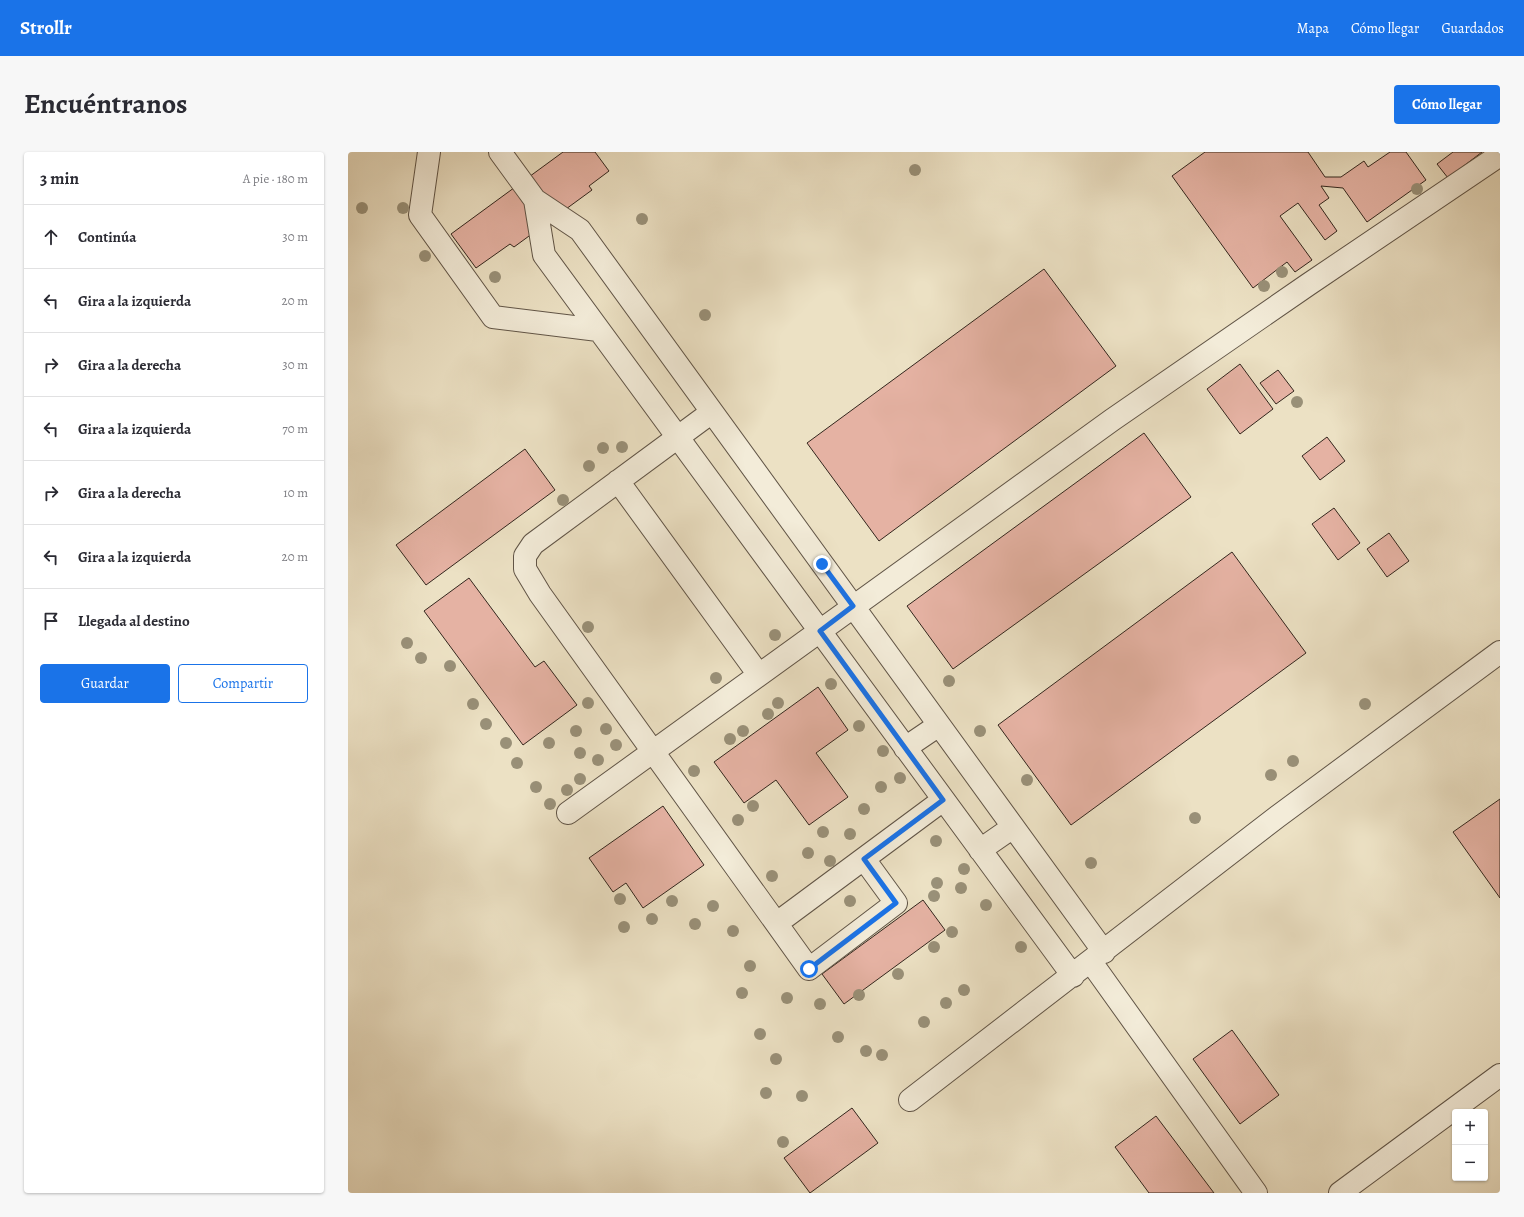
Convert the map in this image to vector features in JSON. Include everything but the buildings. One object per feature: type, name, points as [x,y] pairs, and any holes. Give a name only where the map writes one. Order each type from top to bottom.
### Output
[{"type":"street","points":[[429,152],[420,215],[493,317],[598,330]]},
{"type":"street","points":[[500,152],[535,200],[580,230],[1013,827],[1097,957],[1256,1193]]},
{"type":"street","points":[[568,813],[1112,420],[1309,284],[1500,156]]},
{"type":"street","points":[[535,200],[544,255],[1073,976]]},
{"type":"street","points":[[712,412],[533,544],[525,556],[525,569],[540,594],[809,969],[896,903],[864,859]]},
{"type":"street","points":[[618,481],[759,675]]},
{"type":"street","points":[[910,1100],[1073,976],[1277,817],[1500,652]]},
{"type":"street","points":[[905,748],[939,725]]},
{"type":"street","points":[[777,923],[943,800]]},
{"type":"street","points":[[980,850],[1013,827]]},
{"type":"street","points":[[1340,1193],[1500,1075]]},
{"type":"route","points":[[809,969],[896,903],[864,859],[943,800],[820,631],[853,606],[822,564]]}]
